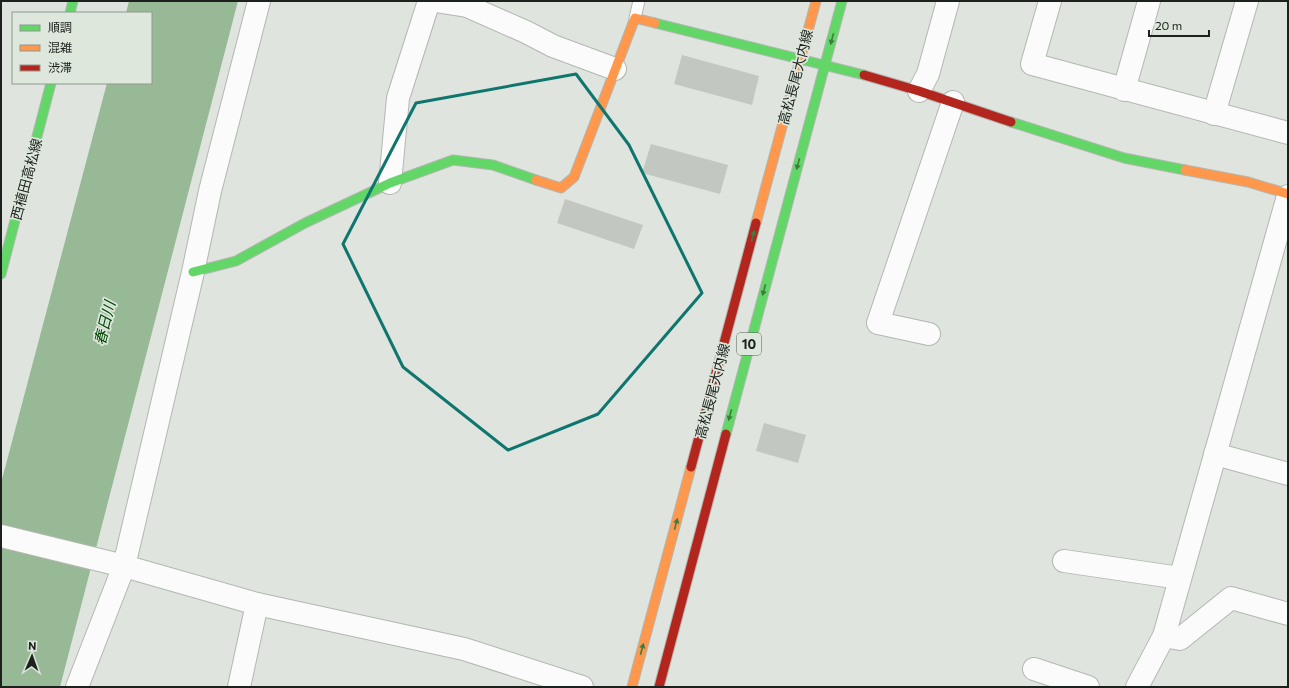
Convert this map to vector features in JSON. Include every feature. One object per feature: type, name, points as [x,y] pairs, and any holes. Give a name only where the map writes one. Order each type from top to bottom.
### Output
[{"type":"main road","points":[[70,12],[73,1]]},
{"type":"main road","name":"高松長尾大内線","points":[[632,687],[816,1]]},
{"type":"main road","name":"高松長尾大内線","points":[[659,687],[842,1]]},
{"type":"main road","points":[[193,272],[236,261],[305,223],[390,183],[453,160],[493,165],[561,188],[574,177],[634,18],[825,64],[953,102],[1067,141],[1124,158],[1248,182],[1288,195]]},
{"type":"main road","name":"西植田高松線","points":[[1,274],[51,84]]},
{"type":"street","points":[[83,684],[119,565],[193,272],[210,191],[259,1]]},
{"type":"street","points":[[390,183],[398,98],[428,1]]},
{"type":"street","points":[[435,1],[467,6],[526,32],[553,46],[615,68]]},
{"type":"street","points":[[918,91],[928,74],[948,1]]},
{"type":"street","points":[[1050,1],[1032,64],[1288,133]]},
{"type":"street","points":[[1124,90],[1149,1]]},
{"type":"street","points":[[1214,114],[1247,1]]},
{"type":"street","points":[[929,334],[878,323],[953,102]]},
{"type":"street","points":[[1171,638],[1180,578],[1215,454],[1282,245],[1288,195]]},
{"type":"street","points":[[1215,454],[1288,474]]},
{"type":"street","points":[[1,536],[119,565],[257,604],[464,650],[582,687]]},
{"type":"street","points":[[1064,562],[1180,578]]},
{"type":"street","points":[[1137,687],[1171,638],[1231,598],[1288,614]]},
{"type":"street","points":[[239,687],[257,604]]},
{"type":"street","points":[[1034,669],[1088,687]]},
{"type":"lane","points":[[634,18],[638,1]]},
{"type":"highlighted area","points":[[576,74],[629,145],[702,293],[598,414],[508,450],[403,367],[343,244],[416,103]]},
{"type":"water","name":"春日川","points":[[129,1],[238,1],[60,687],[1,687],[1,483],[107,84],[152,84],[152,12],[126,12]]},
{"type":"building","points":[[682,55],[759,76],[752,105],[674,84]]},
{"type":"building","points":[[651,144],[728,165],[720,194],[642,173]]},
{"type":"building","points":[[565,199],[643,225],[634,249],[557,223]]},
{"type":"building","points":[[764,423],[806,435],[798,463],[756,451]]},
{"type":"traffic: fast","points":[[70,12],[73,1]]},
{"type":"traffic: fast","points":[[726,434],[842,1]]},
{"type":"traffic: fast","points":[[655,23],[864,75]]},
{"type":"traffic: fast","points":[[1,274],[51,84]]},
{"type":"traffic: fast","points":[[1011,122],[1124,158],[1185,170]]},
{"type":"traffic: fast","points":[[193,272],[236,261],[305,223],[390,183],[453,160],[493,165],[536,180]]},
{"type":"traffic: slow","points":[[756,223],[816,1]]},
{"type":"traffic: slow","points":[[536,180],[561,188],[574,177],[635,18],[655,23]]},
{"type":"traffic: slow","points":[[1185,170],[1248,182],[1288,194]]},
{"type":"traffic: slow","points":[[632,687],[691,467]]},
{"type":"traffic: jam","points":[[864,75],[919,91],[1011,122]]},
{"type":"traffic: jam","points":[[691,467],[756,223]]},
{"type":"traffic: jam","points":[[659,687],[726,434]]}]
